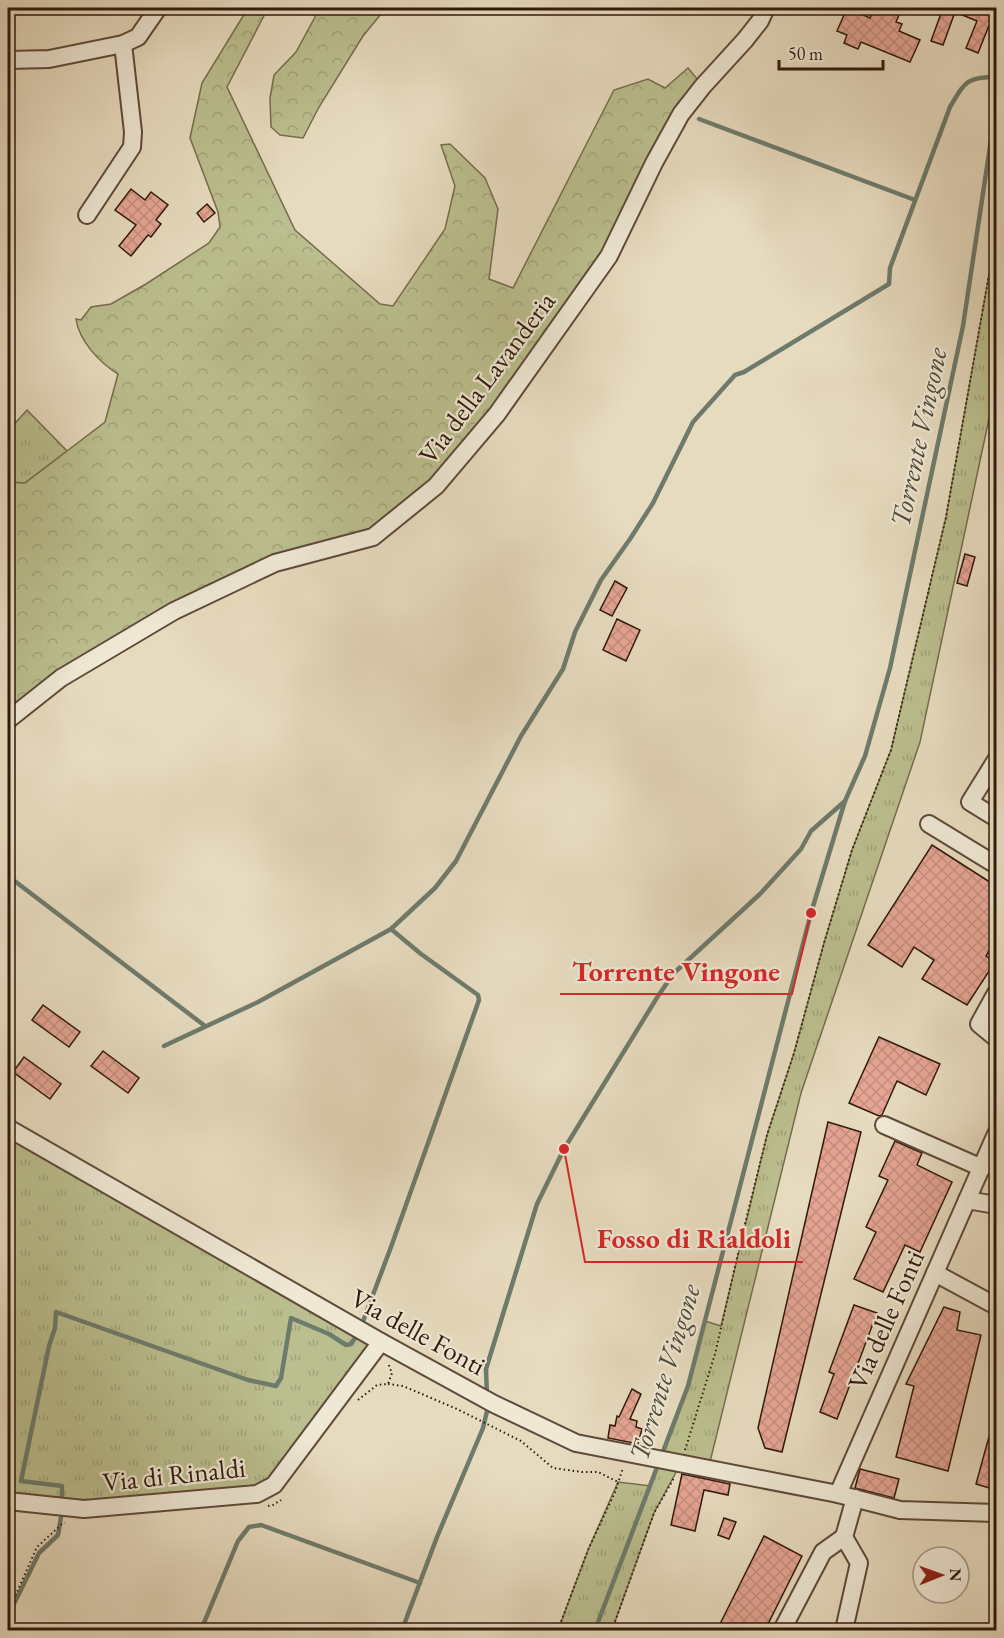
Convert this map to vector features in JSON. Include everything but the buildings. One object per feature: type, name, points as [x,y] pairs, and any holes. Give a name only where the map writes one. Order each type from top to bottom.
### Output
[{"type":"street","points":[[8,60],[49,59],[123,44],[138,37],[158,8]]},
{"type":"street","name":"Via della Lavanderia","points":[[8,720],[61,678],[174,611],[275,563],[373,537],[436,486],[497,414],[609,256],[654,162],[681,114],[745,40],[760,21],[766,8]]},
{"type":"street","points":[[87,215],[132,147],[133,132],[123,44]]},
{"type":"street","points":[[996,760],[970,802],[996,818]]},
{"type":"street","points":[[929,824],[996,865]]},
{"type":"street","points":[[995,1037],[979,1024],[996,993]]},
{"type":"street","points":[[884,1125],[982,1167]]},
{"type":"street","name":"Via delle Fonti","points":[[8,1128],[381,1342],[494,1404],[576,1443],[628,1455],[838,1494],[900,1510],[996,1513]]},
{"type":"street","name":"Via delle Fonti","points":[[838,1494],[996,1134]]},
{"type":"street","points":[[967,1200],[996,1205]]},
{"type":"street","points":[[935,1273],[996,1306]]},
{"type":"street","name":"Via di Rinaldi","points":[[8,1501],[84,1509],[257,1494],[273,1485],[381,1342]]},
{"type":"street","points":[[782,1630],[823,1552],[844,1537],[855,1498]]},
{"type":"street","points":[[844,1537],[859,1563],[844,1630]]},
{"type":"path","points":[[612,1630],[654,1513],[677,1464],[715,1354],[768,1135],[852,850],[891,750],[946,517],[996,235]]},
{"type":"path","points":[[388,1384],[403,1386],[457,1409],[521,1442],[553,1468],[598,1472],[618,1482]]},
{"type":"path","points":[[558,1630],[588,1550],[628,1455]]},
{"type":"green space","points":[[248,8],[268,8],[227,87],[295,230],[380,304],[393,306],[445,229],[455,186],[441,145],[450,144],[485,178],[498,209],[489,279],[513,288],[614,90],[648,79],[665,88],[688,68],[703,86],[609,256],[497,414],[373,537],[275,563],[174,611],[8,720],[8,482],[25,483],[105,422],[118,374],[91,351],[81,335],[76,319],[81,320],[91,307],[111,304],[146,284],[209,243],[220,227],[218,212],[190,138],[202,83]]},
{"type":"green space","points":[[312,8],[386,8],[363,36],[319,107],[303,138],[280,135],[271,127],[270,98],[274,75],[296,52],[315,17]]},
{"type":"green space","points":[[996,235],[996,386],[920,742],[801,1093],[708,1470],[680,1465],[654,1513],[612,1630],[558,1630],[588,1550],[618,1482],[651,1486],[688,1386],[705,1321],[721,1326],[767,1135],[794,1053],[852,850],[891,750],[946,517]]},
{"type":"green space","points":[[27,410],[67,451],[25,483],[8,482],[8,431]]},
{"type":"green space","points":[[8,1128],[381,1342],[274,1485],[84,1509],[8,1502]]},
{"type":"waterway","points":[[164,1046],[258,1002],[391,929],[435,888],[456,861],[521,736],[563,669],[575,632],[601,580],[653,503],[693,422],[735,375],[744,372],[889,284],[890,268],[950,107],[967,83],[978,78],[996,77]]},
{"type":"waterway","name":"Torrente Vingone","points":[[595,1630],[688,1386],[811,913],[845,801],[865,756],[890,668],[963,326],[996,107]]},
{"type":"waterway","points":[[699,119],[915,200]]},
{"type":"waterway","points":[[487,1395],[486,1369],[537,1204],[564,1149],[674,973],[760,894],[801,849],[811,831],[845,801]]},
{"type":"waterway","points":[[8,876],[205,1026]]},
{"type":"waterway","points":[[62,1503],[62,1486],[21,1481],[49,1346],[55,1328],[56,1312],[248,1380],[276,1386],[281,1378],[291,1318],[329,1334],[346,1345],[351,1344],[359,1332],[479,1000],[478,995],[391,929]]},
{"type":"waterway","points":[[402,1630],[437,1537],[483,1428],[488,1407]]},
{"type":"waterway","points":[[8,1616],[39,1553],[58,1535],[62,1511]]},
{"type":"waterway","points":[[201,1630],[238,1541],[249,1527],[261,1525],[420,1583]]},
{"type":"place","name":"Torrente Vingone","points":[[811,913]]},
{"type":"place","name":"Fosso di Rialdoli","points":[[564,1149]]}]
